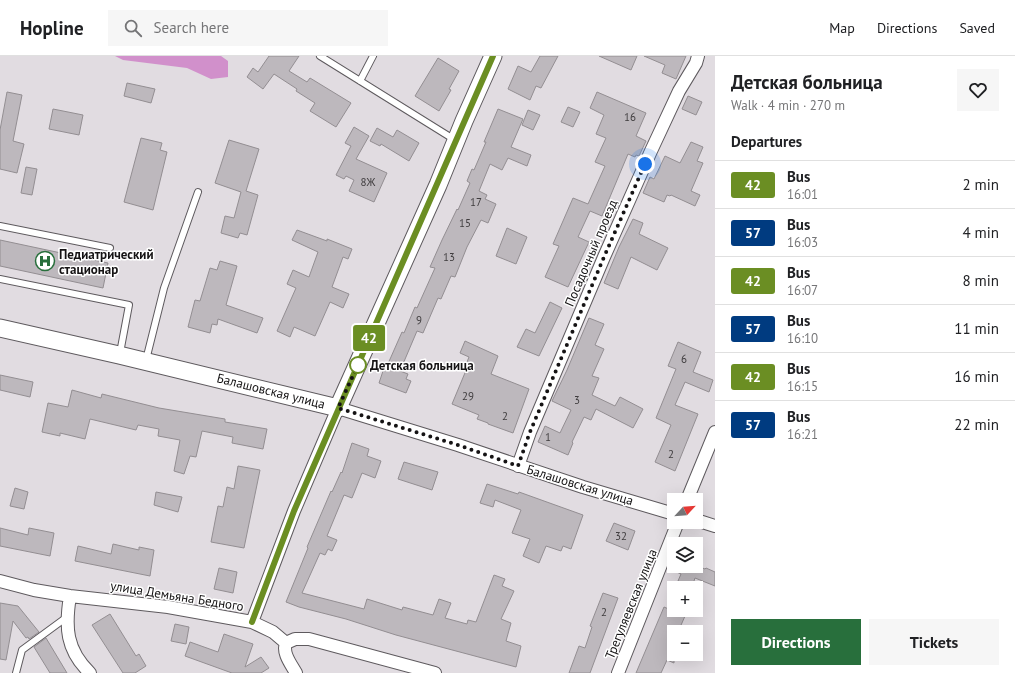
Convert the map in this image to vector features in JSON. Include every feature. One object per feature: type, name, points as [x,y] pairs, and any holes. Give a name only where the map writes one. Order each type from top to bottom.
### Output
[{"type":"street","points":[[252,622],[294,511],[338,408],[438,185],[493,56]]},
{"type":"street","name":"Посадочный проезд","points":[[518,466],[530,432],[650,151],[679,91],[696,63],[698,56]]},
{"type":"street","name":"Балашовская улица","points":[[0,328],[260,388],[338,408],[458,445],[583,488],[667,512]]},
{"type":"street","points":[[690,493],[715,432]]},
{"type":"street","points":[[703,522],[715,526]]},
{"type":"street","name":"Трегуляевская улица","points":[[618,673],[675,529]]},
{"type":"street","name":"улица Демьяна Бедного","points":[[0,582],[70,596],[168,607],[252,622],[273,632],[286,643]]},
{"type":"street","points":[[70,596],[67,617],[70,644],[80,664],[90,673]]},
{"type":"street","points":[[296,673],[284,648],[286,643],[295,639],[309,639],[435,673]]},
{"type":"lane","points":[[320,56],[456,140]]},
{"type":"lane","points":[[360,81],[373,56]]},
{"type":"lane","points":[[146,362],[164,288],[198,192]]},
{"type":"lane","points":[[0,226],[110,248]]},
{"type":"lane","points":[[0,279],[129,305],[120,355]]},
{"type":"lane","points":[[16,673],[22,650],[67,617]]},
{"type":"shaded area","points":[[115,56],[221,56],[228,61],[228,77],[211,79],[187,68],[123,60]]},
{"type":"building","points":[[269,56],[299,56],[289,71],[307,82],[310,78],[351,103],[336,127],[310,111],[315,103],[274,74],[263,89],[247,77],[253,68],[258,72]]},
{"type":"building","points":[[540,56],[558,56],[541,88],[536,86],[530,100],[508,89],[518,66],[531,72]]},
{"type":"building","points":[[599,56],[637,56],[631,70]]},
{"type":"building","points":[[644,56],[686,56],[676,79],[662,73],[665,65]]},
{"type":"building","points":[[438,58],[459,71],[449,89],[451,90],[439,111],[415,96]]},
{"type":"building","points":[[127,83],[155,89],[151,103],[124,96]]},
{"type":"building","points":[[7,92],[22,95],[13,141],[24,144],[17,173],[0,169],[0,130]]},
{"type":"building","points":[[597,92],[646,113],[636,136],[646,141],[639,156],[636,155],[635,157],[628,154],[602,216],[590,211],[578,237],[589,242],[568,287],[545,277],[559,246],[553,244],[573,198],[588,204],[605,166],[595,162],[606,138],[596,134],[604,115],[590,108]]},
{"type":"building","points":[[688,96],[702,102],[696,115],[682,109]]},
{"type":"building","points":[[568,107],[580,112],[573,127],[561,122]]},
{"type":"building","points":[[53,109],[83,115],[79,135],[49,129]]},
{"type":"building","points":[[498,109],[523,119],[511,147],[531,155],[527,166],[508,158],[502,170],[490,164],[479,191],[487,195],[485,199],[496,204],[488,223],[481,220],[467,247],[455,277],[451,276],[441,299],[438,298],[423,333],[417,331],[400,371],[408,374],[406,379],[411,381],[406,393],[379,383],[385,365],[387,366],[402,332],[404,333],[415,307],[417,308],[435,268],[430,267],[470,183],[467,181],[472,169],[474,170]]},
{"type":"building","points":[[528,110],[540,115],[533,130],[522,125]]},
{"type":"building","points":[[354,127],[369,136],[356,159],[387,173],[374,202],[349,191],[354,180],[346,176],[344,179],[336,175],[351,146],[345,143]]},
{"type":"building","points":[[377,128],[393,137],[397,130],[419,143],[409,161],[381,144],[380,146],[370,141]]},
{"type":"building","points":[[141,138],[162,143],[160,150],[167,152],[153,210],[124,202]]},
{"type":"building","points":[[229,140],[259,149],[246,191],[258,195],[247,235],[240,233],[238,238],[221,233],[225,216],[234,218],[241,192],[215,183]]},
{"type":"building","points":[[691,142],[703,147],[697,161],[703,163],[691,191],[700,195],[695,206],[671,195],[667,195],[664,202],[643,193],[650,177],[654,179],[665,156],[680,163]]},
{"type":"building","points":[[26,167],[37,169],[32,195],[21,193]]},
{"type":"building","points":[[633,219],[643,223],[639,234],[668,248],[657,270],[631,257],[618,289],[604,283]]},
{"type":"building","points":[[507,228],[527,237],[516,264],[496,256]]},
{"type":"building","points":[[297,230],[327,241],[327,239],[352,249],[348,259],[343,257],[332,287],[349,294],[343,308],[330,302],[315,336],[294,327],[290,337],[277,331],[296,288],[287,284],[293,270],[309,277],[318,252],[292,240]]},
{"type":"building","points":[[0,240],[108,263],[103,288],[0,266]]},
{"type":"building","points":[[220,261],[237,266],[226,305],[263,318],[257,333],[218,319],[217,325],[212,324],[210,333],[188,327],[195,300],[200,301],[210,268],[217,270]]},
{"type":"building","points":[[550,302],[562,308],[539,356],[517,347],[526,329],[535,333]]},
{"type":"building","points":[[589,318],[604,324],[595,345],[604,349],[592,376],[599,378],[592,395],[615,406],[620,397],[643,409],[633,428],[596,409],[591,420],[584,417],[572,442],[573,443],[568,455],[538,442],[545,426],[560,433],[571,410],[552,401]]},
{"type":"building","points":[[465,341],[498,356],[491,374],[529,389],[513,433],[477,419],[479,415],[452,404],[467,368],[465,367],[469,357],[460,353]]},
{"type":"building","points":[[678,342],[701,352],[693,372],[713,380],[709,392],[685,382],[675,405],[698,414],[675,471],[655,462],[671,425],[656,418],[676,369],[668,366]]},
{"type":"building","points":[[0,375],[33,382],[30,397],[0,390]]},
{"type":"building","points":[[72,390],[101,398],[102,394],[159,408],[225,419],[225,422],[267,429],[263,449],[232,443],[233,437],[202,431],[196,457],[190,456],[184,474],[174,471],[180,440],[158,436],[159,429],[138,425],[136,430],[90,419],[85,439],[60,433],[60,436],[42,432],[48,403],[68,407]]},
{"type":"building","points":[[352,443],[369,449],[367,456],[381,461],[375,478],[362,473],[352,498],[344,495],[327,536],[337,540],[332,551],[328,549],[325,555],[320,553],[302,593],[364,609],[367,599],[402,610],[403,607],[433,615],[439,599],[451,603],[445,618],[467,624],[468,620],[476,622],[494,575],[505,579],[502,586],[514,591],[501,619],[511,623],[506,641],[521,646],[516,667],[396,635],[286,602],[308,548],[307,547],[331,491],[332,492],[341,472],[342,473]]},
{"type":"building","points":[[404,462],[438,472],[432,490],[398,479]]},
{"type":"building","points":[[238,466],[260,470],[244,548],[211,542],[218,506],[223,507],[227,487],[234,489]]},
{"type":"building","points":[[487,484],[518,494],[519,492],[583,515],[571,549],[563,546],[561,551],[546,546],[539,563],[523,556],[530,539],[512,533],[521,510],[495,500],[493,507],[480,503]]},
{"type":"building","points":[[15,488],[28,492],[24,509],[10,506]]},
{"type":"building","points":[[156,492],[182,497],[178,512],[154,505]]},
{"type":"building","points":[[614,523],[635,531],[628,550],[606,541]]},
{"type":"building","points":[[0,528],[28,535],[29,528],[54,533],[50,556],[0,546]]},
{"type":"building","points":[[113,544],[139,550],[139,547],[154,550],[150,576],[75,561],[78,546],[111,554]]},
{"type":"building","points":[[219,568],[237,572],[233,593],[214,589]]},
{"type":"building","points":[[703,568],[706,568],[715,572],[715,586],[695,578],[694,581],[678,581],[681,574],[679,573],[703,573]]},
{"type":"building","points":[[603,593],[618,598],[590,673],[569,673],[579,646],[585,648],[592,627],[590,626]]},
{"type":"building","points":[[0,603],[18,606],[39,632],[29,639],[28,637],[26,638],[13,621],[6,660],[0,659]]},
{"type":"building","points":[[664,607],[667,608],[667,617],[685,617],[681,625],[667,625],[667,660],[661,673],[636,673]]},
{"type":"building","points":[[110,614],[136,656],[139,654],[146,666],[135,673],[123,673],[92,625]]},
{"type":"building","points":[[175,624],[189,627],[186,644],[171,641]]},
{"type":"building","points":[[224,634],[253,644],[245,667],[261,657],[269,668],[261,673],[232,673],[185,656],[190,642],[218,652]]},
{"type":"building","points":[[46,638],[67,673],[50,673],[34,647]]},
{"type":"bus line","name":"42","points":[[252,622],[294,511],[378,316],[438,185],[493,56]]},
{"type":"place","name":"Педиатрический стационар","points":[[45,261]]},
{"type":"place","name":"Детская больница","points":[[358,365]]},
{"type":"route","points":[[358,365],[338,408],[458,445],[518,466],[530,432],[645,164]]}]
